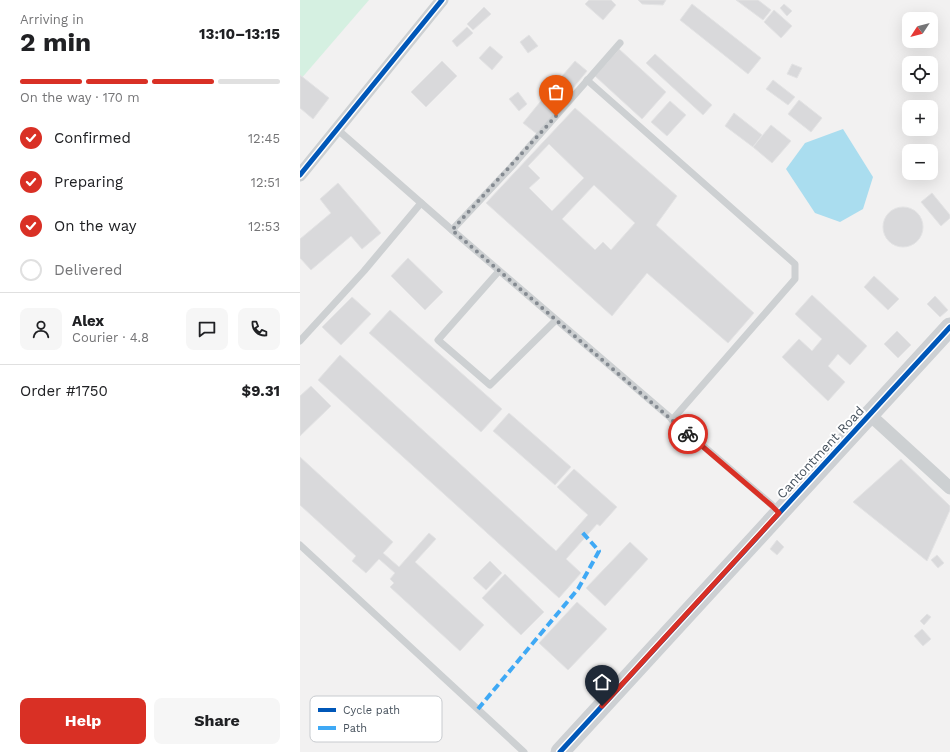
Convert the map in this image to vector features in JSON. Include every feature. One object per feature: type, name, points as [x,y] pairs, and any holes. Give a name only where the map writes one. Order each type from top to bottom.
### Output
[{"type":"street","points":[[300,175],[442,0]]},
{"type":"street","name":"Cantontment Road","points":[[560,752],[950,327]]},
{"type":"street","points":[[870,415],[950,488]]},
{"type":"lane","points":[[452,230],[514,164],[620,42]]},
{"type":"lane","points":[[587,80],[794,264],[795,279],[672,420]]},
{"type":"lane","points":[[338,130],[779,513]]},
{"type":"lane","points":[[300,341],[364,271],[421,203]]},
{"type":"lane","points":[[499,271],[438,340],[490,385],[556,320]]},
{"type":"lane","points":[[300,545],[524,752]]},
{"type":"green space","points":[[300,0],[369,0],[300,80]]},
{"type":"water","points":[[843,129],[873,177],[863,209],[840,222],[815,213],[786,169],[805,143]]},
{"type":"building","points":[[589,0],[611,0],[616,5],[603,20],[585,4]]},
{"type":"building","points":[[638,0],[666,0],[663,5],[642,4]]},
{"type":"building","points":[[736,0],[758,0],[771,10],[763,20]]},
{"type":"building","points":[[692,4],[761,58],[748,74],[680,20]]},
{"type":"building","points":[[784,4],[792,11],[787,16],[780,8]]},
{"type":"building","points":[[484,7],[491,14],[473,30],[467,24]]},
{"type":"building","points":[[774,10],[792,26],[781,38],[764,22]]},
{"type":"building","points":[[467,27],[473,33],[457,47],[452,41]]},
{"type":"building","points":[[529,35],[538,46],[528,53],[520,42]]},
{"type":"building","points":[[490,46],[503,57],[492,70],[479,58]]},
{"type":"building","points":[[619,49],[666,92],[642,119],[595,76]]},
{"type":"building","points":[[655,54],[712,105],[703,115],[646,63]]},
{"type":"building","points":[[442,61],[457,76],[426,107],[411,92]]},
{"type":"building","points":[[575,61],[587,71],[564,99],[551,89]]},
{"type":"building","points":[[792,64],[802,68],[797,78],[787,74]]},
{"type":"building","points":[[300,75],[329,98],[313,119],[300,108]]},
{"type":"building","points":[[773,80],[795,97],[788,105],[766,89]]},
{"type":"building","points":[[549,91],[563,103],[537,134],[523,123]]},
{"type":"building","points":[[518,92],[527,104],[519,111],[509,99]]},
{"type":"building","points":[[799,100],[822,118],[811,132],[788,114]]},
{"type":"building","points":[[670,101],[686,115],[667,136],[651,122]]},
{"type":"building","points":[[575,108],[677,196],[656,225],[754,313],[728,343],[647,273],[612,316],[486,203]],"holes":[[[549,144],[584,178],[552,211],[529,188],[540,178],[528,166]],[[594,185],[635,223],[611,250],[603,242],[595,250],[562,219]]]},
{"type":"building","points":[[734,113],[762,135],[753,147],[725,126]]},
{"type":"building","points":[[771,125],[791,141],[772,163],[753,147]]},
{"type":"building","points":[[338,183],[381,233],[362,249],[351,236],[311,270],[300,258],[300,239],[331,213],[320,199]]},
{"type":"building","points":[[932,193],[950,215],[950,218],[941,226],[921,202]]},
{"type":"building","points":[[907,207],[914,210],[920,216],[923,227],[922,235],[914,244],[907,247],[899,247],[892,244],[884,235],[883,223],[886,216],[895,208]]},
{"type":"building","points":[[408,258],[443,292],[425,310],[391,276]]},
{"type":"building","points":[[874,276],[899,299],[888,310],[864,287]]},
{"type":"building","points":[[812,295],[867,346],[850,365],[838,354],[828,366],[845,382],[828,401],[782,357],[799,339],[812,351],[822,339],[795,314]]},
{"type":"building","points":[[935,296],[948,310],[940,317],[927,304]]},
{"type":"building","points":[[352,297],[371,314],[341,345],[322,327]]},
{"type":"building","points":[[390,310],[502,409],[481,432],[369,333]]},
{"type":"building","points":[[897,331],[911,345],[898,358],[884,344]]},
{"type":"building","points":[[340,355],[556,551],[588,515],[557,487],[574,469],[617,507],[600,526],[597,524],[566,559],[581,573],[559,598],[318,380]]},
{"type":"building","points":[[311,386],[331,406],[300,436],[300,396]]},
{"type":"building","points":[[509,413],[571,467],[555,485],[493,431]]},
{"type":"building","points":[[300,457],[393,542],[383,553],[399,567],[429,533],[436,539],[415,562],[484,625],[460,651],[390,587],[394,583],[390,579],[395,573],[379,559],[366,573],[352,561],[356,556],[300,505]]},
{"type":"building","points":[[901,459],[950,506],[950,510],[927,561],[853,502]]},
{"type":"building","points":[[777,540],[784,547],[777,555],[770,549]]},
{"type":"building","points":[[630,542],[648,559],[605,606],[586,588]]},
{"type":"building","points":[[937,555],[944,563],[938,568],[931,560]]},
{"type":"building","points":[[490,561],[502,573],[486,590],[473,578]]},
{"type":"building","points":[[505,574],[544,612],[521,635],[482,598]]},
{"type":"building","points":[[577,602],[607,629],[568,670],[539,643]]},
{"type":"building","points":[[927,614],[931,617],[924,625],[920,621]]},
{"type":"building","points":[[922,629],[931,639],[923,646],[914,636]]},
{"type":"marked path","points":[[478,709],[578,589],[599,551],[582,532]]},
{"type":"cycle path","points":[[300,175],[442,0]]},
{"type":"cycle path","points":[[560,752],[950,327]]},
{"type":"way so far","points":[[556,116],[514,164],[452,230],[688,434]]},
{"type":"route","points":[[602,706],[779,513],[688,434]]}]
